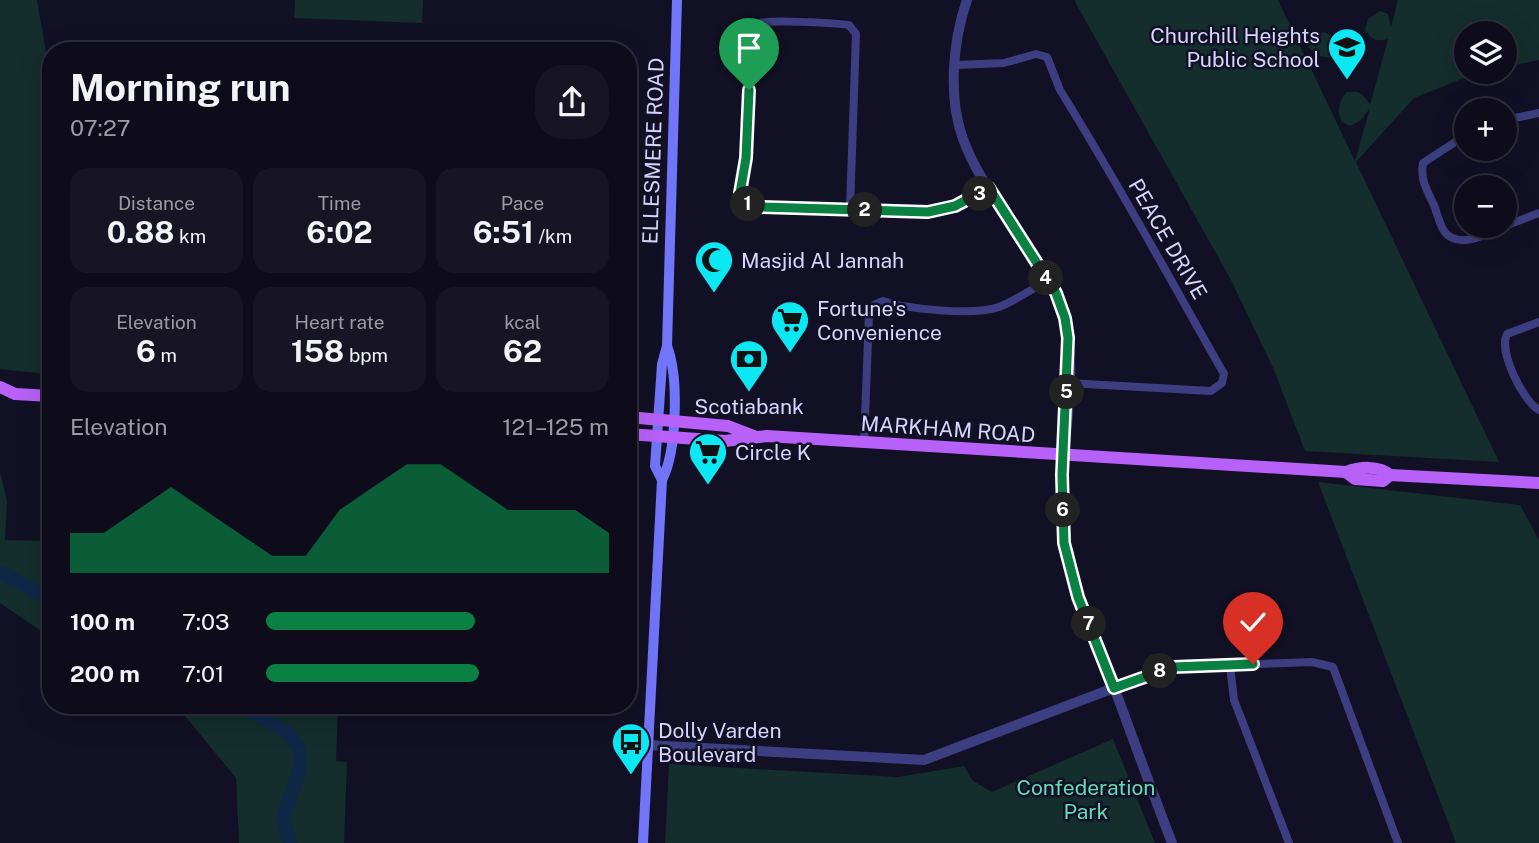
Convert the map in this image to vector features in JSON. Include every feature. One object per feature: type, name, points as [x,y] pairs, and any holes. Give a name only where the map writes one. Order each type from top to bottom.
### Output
[{"type":"main road","name":"ELLESMERE ROAD","points":[[662,481],[655,467],[662,364],[667,346],[677,0]]},
{"type":"main road","name":"ELLESMERE ROAD","points":[[643,843],[662,481],[670,464],[674,366],[667,346]]},
{"type":"main road","points":[[0,387],[15,394],[42,396]]},
{"type":"main road","points":[[0,400],[15,394]]},
{"type":"main road","name":"MARKHAM ROAD","points":[[637,417],[728,426],[757,437]]},
{"type":"main road","name":"MARKHAM ROAD","points":[[637,435],[725,441],[757,437],[1346,472],[1355,479],[1383,481],[1390,475],[1539,483]]},
{"type":"street","points":[[967,0],[959,26],[956,65],[955,93],[962,135],[989,188],[1048,280],[1065,318],[1068,383],[1063,456],[1064,543],[1078,597],[1171,843]]},
{"type":"street","points":[[850,209],[856,34],[849,25],[835,23],[765,22],[753,25],[745,37],[749,90],[741,198],[758,207],[928,212],[961,203],[989,188]]},
{"type":"street","name":"PEACE DRIVE","points":[[956,65],[1004,63],[1036,54],[1047,58],[1060,90],[1184,299],[1211,356],[1224,374],[1222,383],[1211,391],[1068,383]]},
{"type":"street","points":[[1517,118],[1539,113]]},
{"type":"street","points":[[1454,143],[1423,163],[1421,174],[1444,230],[1455,239],[1475,238]]},
{"type":"street","points":[[1517,221],[1539,213]]},
{"type":"street","points":[[864,443],[869,314],[874,305],[883,301],[899,306],[980,310],[998,307],[1048,280]]},
{"type":"street","points":[[1539,322],[1507,334],[1503,347],[1522,392],[1539,410]]},
{"type":"street","points":[[648,745],[924,760],[1173,667],[1312,663],[1333,667],[1398,843]]},
{"type":"street","points":[[1230,666],[1234,700],[1289,843]]},
{"type":"green space","points":[[0,0],[37,0],[44,42],[42,42],[42,374],[0,369]]},
{"type":"green space","points":[[295,0],[423,0],[422,23],[294,18]]},
{"type":"green space","points":[[1074,0],[1278,0],[1355,161],[1370,108],[1361,120],[1350,126],[1342,122],[1339,114],[1340,102],[1347,92],[1356,92],[1362,94],[1370,105],[1388,39],[1378,40],[1370,36],[1365,30],[1368,19],[1380,11],[1388,14],[1391,27],[1398,0],[1539,0],[1539,60],[1517,65],[1517,21],[1454,21],[1454,82],[1414,98],[1356,162],[1499,462],[1305,451],[1274,370],[1231,280]]},
{"type":"green space","points":[[1324,32],[1338,40],[1337,50],[1330,58],[1315,55],[1306,44],[1308,38]]},
{"type":"green space","points":[[0,472],[7,501],[5,540],[42,541],[42,632],[0,603]]},
{"type":"green space","points":[[1318,482],[1520,505],[1539,540],[1539,843],[1456,843]]},
{"type":"green space","points":[[183,714],[338,714],[336,761],[347,762],[344,843],[239,843],[236,778]]},
{"type":"green space","name":"Confederation Park","points":[[1113,739],[1155,843],[665,843],[669,764],[898,777],[964,766],[973,781],[992,792]]},
{"type":"waterway","points":[[0,572],[42,594]]},
{"type":"waterway","points":[[256,714],[287,732],[300,750],[300,769],[283,817],[290,843]]},
{"type":"place","name":"Churchill Heights Public School","points":[[1347,81]]},
{"type":"place","name":"Masjid Al Jannah","points":[[714,294]]},
{"type":"place","name":"Fortune's Convenience","points":[[790,354]]},
{"type":"place","name":"Scotiabank","points":[[749,393]]},
{"type":"place","name":"Circle K","points":[[708,486]]},
{"type":"place","name":"Dolly Varden Boulevard","points":[[631,776]]},
{"type":"route","points":[[749,90],[746,158],[740,186],[744,202],[758,207],[928,212],[946,209],[989,188],[1056,293],[1065,318],[1068,338],[1062,475],[1064,543],[1078,597],[1114,688],[1173,667],[1253,664]]}]
